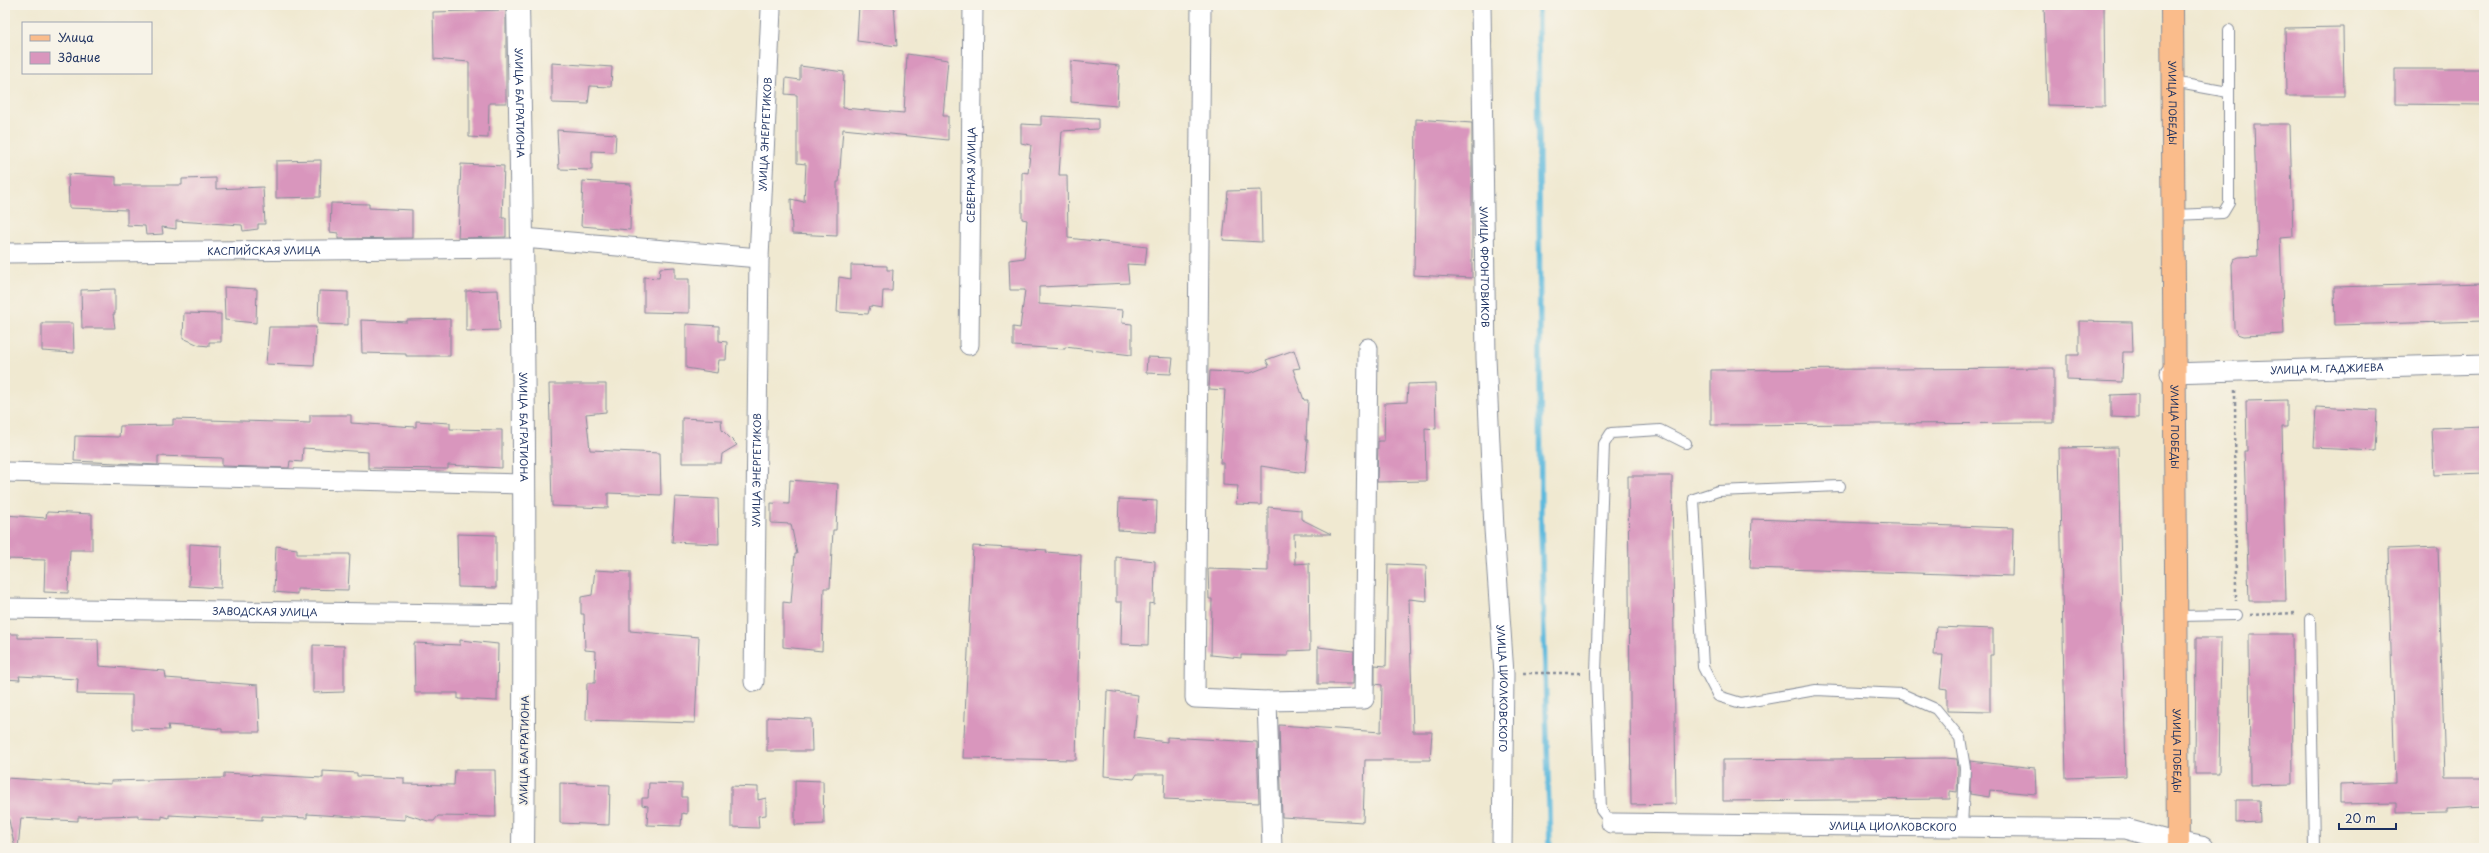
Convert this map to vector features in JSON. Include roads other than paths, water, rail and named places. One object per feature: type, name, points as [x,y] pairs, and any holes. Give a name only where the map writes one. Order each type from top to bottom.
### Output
[{"type":"main road","name":"УЛИЦА ПОБЕДЫ","points":[[2168,5],[2177,616],[2176,845]]},
{"type":"main road","name":"УЛИЦА ПОБЕДЫ","points":[[2172,5],[2176,845]]},
{"type":"street","name":"УЛИЦА БАГРАТИОНА","points":[[518,5],[523,243],[523,484],[526,615],[523,848]]},
{"type":"street","name":"СЕВЕРНАЯ УЛИЦА","points":[[969,345],[973,5]]},
{"type":"street","points":[[1201,5],[1195,698],[1267,702],[1364,699],[1368,348]]},
{"type":"street","name":"УЛИЦА ФРОНТОВИКОВ","points":[[1481,5],[1486,358],[1494,529]]},
{"type":"street","name":"УЛИЦА ЭНЕРГЕТИКОВ","points":[[754,682],[759,258],[771,10]]},
{"type":"street","name":"КАСПИЙСКАЯ УЛИЦА","points":[[5,253],[523,243]]},
{"type":"street","points":[[523,243],[759,258]]},
{"type":"street","name":"УЛИЦА М. ГАДЖИЕВА","points":[[2173,373],[2484,364]]},
{"type":"street","points":[[5,472],[523,484]]},
{"type":"street","name":"УЛИЦА ЦИОЛКОВСКОГО","points":[[1494,529],[1504,674],[1502,848]]},
{"type":"street","name":"ЗАВОДСКАЯ УЛИЦА","points":[[5,608],[526,615]]},
{"type":"street","points":[[1267,702],[1272,848]]},
{"type":"street","name":"УЛИЦА ЦИОЛКОВСКОГО","points":[[1610,823],[2126,829],[2176,845]]},
{"type":"street","points":[[2176,845],[2203,848]]},
{"type":"lane","points":[[2174,215],[2217,214],[2226,211],[2228,203],[2229,30]]},
{"type":"lane","points":[[2173,82],[2228,92]]},
{"type":"lane","points":[[1610,823],[1601,810],[1596,673],[1604,444],[1610,433],[1660,430],[1686,443]]},
{"type":"lane","points":[[1840,486],[1718,491],[1694,499],[1703,667],[1718,696],[1741,703],[1816,690],[1902,694],[1936,709],[1960,738],[1965,768],[1962,827]]},
{"type":"lane","points":[[2177,616],[2236,615]]},
{"type":"lane","points":[[2310,619],[2314,848]]},
{"type":"waterway","points":[[1538,5],[1541,526],[1550,848]]}]
